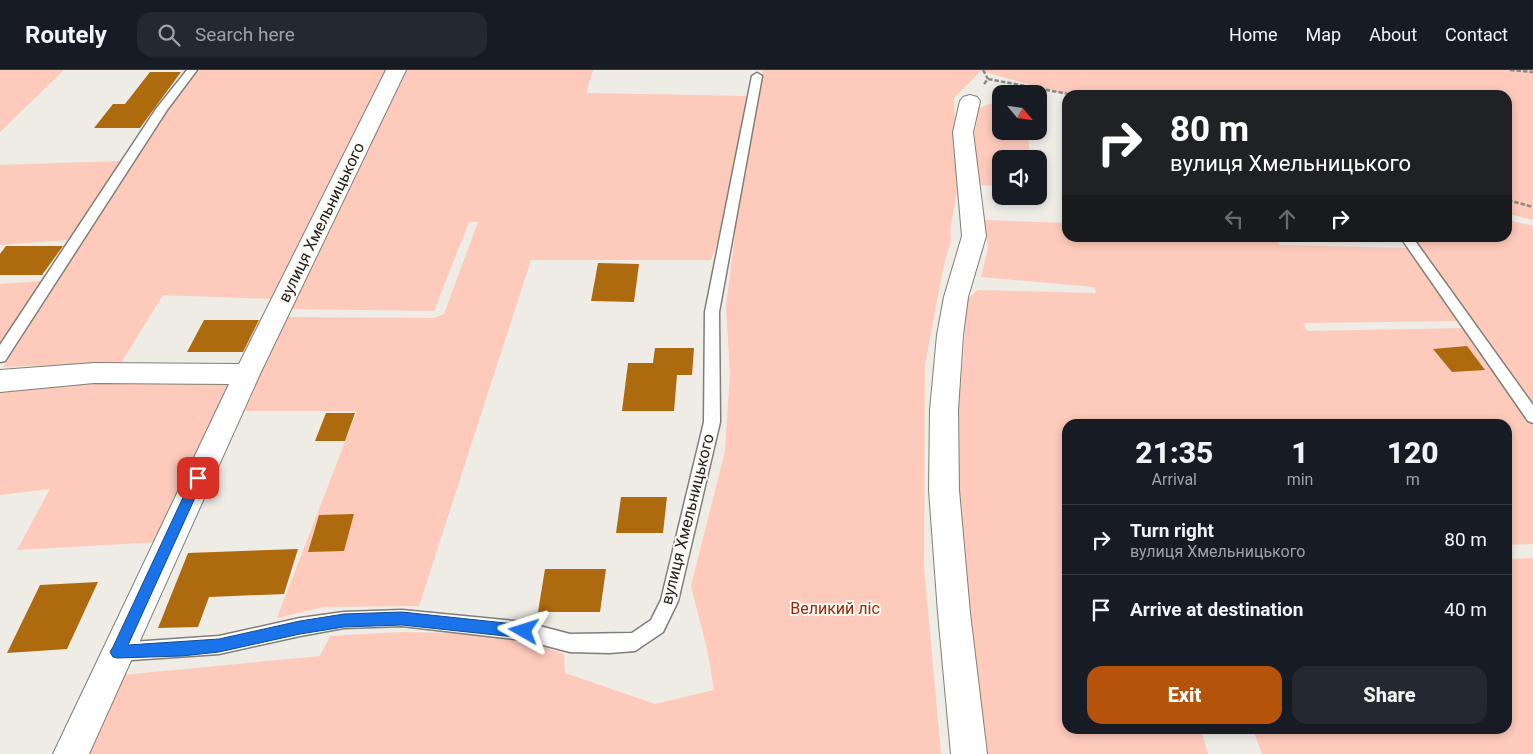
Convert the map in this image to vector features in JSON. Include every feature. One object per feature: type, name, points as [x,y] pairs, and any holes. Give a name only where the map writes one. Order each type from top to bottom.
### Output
[{"type":"street","name":"вулиця Хмельницького","points":[[71,754],[247,374],[396,70]]},
{"type":"street","points":[[969,754],[954,613],[945,499],[944,410],[950,335],[956,297],[974,236],[963,132],[970,101]]},
{"type":"street","points":[[0,381],[94,373],[247,374]]},
{"type":"lane","points":[[0,356],[162,108],[192,70]]},
{"type":"lane","name":"вулиця Хмельницького","points":[[117,652],[219,645],[344,620],[415,619],[524,631],[570,643],[608,644],[635,642],[657,626],[669,601],[712,422],[712,312],[757,76]]},
{"type":"lane","points":[[1410,242],[1533,417]]},
{"type":"path","points":[[983,70],[988,79]]},
{"type":"path","points":[[1510,70],[1533,72]]},
{"type":"path","points":[[988,79],[996,79],[1062,93]]},
{"type":"path","points":[[970,101],[988,79]]},
{"type":"path","points":[[1512,201],[1533,207]]},
{"type":"green space","points":[[0,70],[64,70],[0,132]]},
{"type":"green space","points":[[200,70],[392,70],[273,299],[163,295],[121,363],[3,367],[169,109]]},
{"type":"green space","points":[[403,70],[593,70],[586,93],[749,96],[721,233],[711,260],[531,260],[419,606],[323,607],[277,618],[357,411],[239,411],[284,317],[434,318],[444,314],[478,222],[469,222],[434,311],[288,309]]},
{"type":"green space","name":"Великий ліс","points":[[763,70],[1533,70],[1533,220],[1512,215],[1512,90],[1062,90],[1062,93],[1048,89],[1048,85],[1032,85],[981,71],[954,98],[957,191],[950,231],[951,240],[943,269],[925,365],[924,566],[941,754],[86,754],[122,675],[320,656],[330,636],[401,632],[463,633],[524,640],[564,654],[565,673],[655,704],[714,690],[708,653],[691,586],[725,451],[730,374],[726,307],[736,227]]},
{"type":"green space","points":[[992,103],[992,140],[1028,140],[1030,150],[992,150],[992,186],[979,185],[973,143],[979,108]]},
{"type":"green space","points":[[121,161],[69,240],[0,245],[0,165]]},
{"type":"green space","points":[[984,220],[1062,223],[1062,242],[1279,242],[1280,245],[1409,248],[1459,321],[1303,323],[1307,331],[1465,328],[1533,426],[1533,544],[1512,545],[1512,419],[1062,419],[1062,734],[1202,734],[1208,754],[988,754],[955,495],[956,418],[964,349],[967,299],[978,290],[1096,293],[1094,287],[981,277],[988,249]]},
{"type":"green space","points":[[1512,221],[1533,226],[1533,407],[1416,242],[1512,242]]},
{"type":"green space","points":[[42,281],[0,344],[0,284]]},
{"type":"green space","points":[[72,379],[220,380],[228,385],[229,396],[159,542],[17,550],[50,489],[0,495],[0,388]]},
{"type":"green space","points":[[1533,558],[1533,754],[1262,754],[1255,734],[1512,734],[1512,559]]},
{"type":"building","points":[[150,72],[181,72],[140,128],[94,128],[113,104],[125,104]]},
{"type":"building","points":[[6,246],[63,246],[42,275],[0,275],[0,254]]},
{"type":"building","points":[[598,263],[639,264],[634,302],[591,301]]},
{"type":"building","points":[[204,320],[259,320],[243,352],[187,352]]},
{"type":"building","points":[[1467,346],[1485,370],[1452,372],[1433,349]]},
{"type":"building","points":[[655,348],[694,348],[692,375],[677,375],[674,411],[622,411],[628,363],[653,363]]},
{"type":"building","points":[[326,413],[355,413],[345,441],[315,441]]},
{"type":"building","points":[[621,497],[667,497],[663,533],[616,533]]},
{"type":"building","points":[[354,514],[344,551],[308,552],[319,515]]},
{"type":"building","points":[[298,549],[284,594],[209,597],[198,627],[158,628],[188,553]]},
{"type":"building","points":[[545,569],[606,569],[600,612],[538,612]]},
{"type":"building","points":[[98,582],[67,649],[7,653],[40,585]]},
{"type":"route","points":[[198,478],[117,652],[219,645],[344,620],[402,618],[524,631]]}]
